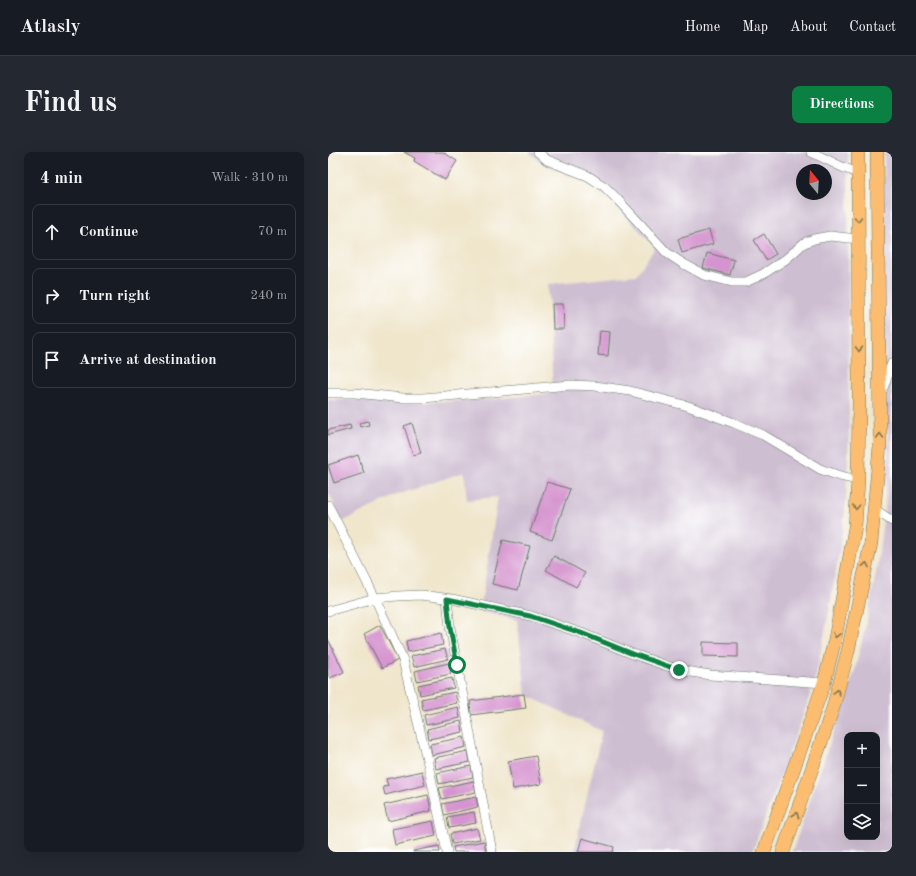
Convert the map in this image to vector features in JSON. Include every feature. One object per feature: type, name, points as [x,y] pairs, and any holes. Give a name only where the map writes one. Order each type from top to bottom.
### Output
[{"type":"highway","points":[[764,852],[824,683],[835,638],[853,542],[858,480],[859,404],[858,152]]},
{"type":"highway","points":[[783,852],[833,708],[846,658],[871,543],[880,445],[877,152]]},
{"type":"highway","points":[[859,202],[877,203]]},
{"type":"street","points":[[538,152],[547,160],[588,176],[605,187],[667,253],[704,275],[732,282],[746,282],[763,274],[786,259],[804,243],[814,239],[830,236],[858,239]]},
{"type":"street","points":[[811,152],[842,167],[858,172]]},
{"type":"street","points":[[880,396],[891,368]]},
{"type":"street","points":[[328,393],[355,393],[403,398],[423,398],[570,385],[595,386],[630,391],[688,406],[734,423],[763,435],[820,469],[858,480]]},
{"type":"street","points":[[328,505],[375,598],[403,660],[447,852]]},
{"type":"street","points":[[874,509],[892,521]]},
{"type":"street","points":[[328,610],[375,598],[421,595],[530,616],[581,633],[633,654],[679,670],[710,676],[824,683]]},
{"type":"street","points":[[447,599],[450,627],[492,852]]},
{"type":"shaded area","points":[[529,152],[848,152],[849,435],[846,502],[840,547],[816,675],[803,716],[752,852],[574,852],[602,731],[526,695],[517,620],[480,611],[498,497],[467,500],[464,472],[394,496],[342,522],[328,491],[328,400],[362,399],[404,403],[492,399],[553,393],[548,284],[636,275],[655,248],[613,202],[595,187],[576,177],[543,164]]},
{"type":"shaded area","points":[[884,152],[892,152],[892,852],[792,852],[854,673],[867,620],[877,567],[885,505],[888,457],[884,321]]},
{"type":"building","points":[[404,152],[443,152],[457,161],[445,180],[414,161],[415,158]]},
{"type":"building","points":[[709,230],[713,244],[682,253],[678,239]]},
{"type":"building","points":[[764,234],[776,254],[766,260],[754,240]]},
{"type":"building","points":[[707,253],[734,260],[730,275],[703,268]]},
{"type":"building","points":[[552,304],[563,304],[564,329],[553,329]]},
{"type":"building","points":[[600,331],[610,332],[608,356],[598,355]]},
{"type":"building","points":[[368,421],[369,425],[360,427],[359,423]]},
{"type":"building","points":[[412,423],[421,453],[413,455],[404,426]]},
{"type":"building","points":[[350,425],[351,429],[328,435],[328,430]]},
{"type":"building","points":[[358,455],[364,473],[334,483],[328,465]]},
{"type":"building","points":[[547,482],[570,489],[552,540],[530,532]]},
{"type":"building","points":[[503,540],[530,546],[518,590],[492,584]]},
{"type":"building","points":[[554,556],[585,573],[576,587],[546,570]]},
{"type":"building","points":[[380,625],[398,660],[382,668],[364,634]]},
{"type":"building","points":[[441,633],[443,645],[408,652],[406,641]]},
{"type":"building","points":[[328,639],[344,672],[330,678],[328,675]]},
{"type":"building","points":[[703,642],[738,643],[738,657],[703,656]]},
{"type":"building","points":[[445,649],[448,659],[414,667],[411,656]]},
{"type":"building","points":[[449,663],[451,674],[417,681],[415,671]]},
{"type":"building","points":[[452,678],[454,688],[420,695],[418,685]]},
{"type":"building","points":[[455,692],[457,703],[423,710],[421,699]]},
{"type":"building","points":[[524,694],[526,708],[471,715],[470,701]]},
{"type":"building","points":[[458,707],[460,718],[426,725],[424,715]]},
{"type":"building","points":[[461,721],[463,732],[429,739],[427,729]]},
{"type":"building","points":[[464,737],[466,747],[432,755],[430,744]]},
{"type":"building","points":[[468,751],[470,762],[436,769],[434,758]]},
{"type":"building","points":[[536,756],[541,784],[513,789],[508,761]]},
{"type":"building","points":[[471,766],[473,777],[439,784],[437,773]]},
{"type":"building","points":[[422,771],[425,785],[385,795],[383,787],[388,786],[386,779]]},
{"type":"building","points":[[474,781],[476,792],[442,799],[439,788]]},
{"type":"building","points":[[428,795],[431,811],[388,821],[384,805]]},
{"type":"building","points":[[476,797],[478,807],[444,815],[442,804]]},
{"type":"building","points":[[474,812],[476,823],[449,828],[447,817]]},
{"type":"building","points":[[433,821],[436,836],[395,845],[392,829]]},
{"type":"building","points":[[477,828],[480,839],[452,844],[450,834]]},
{"type":"building","points":[[582,838],[614,847],[613,852],[578,852]]},
{"type":"building","points":[[484,841],[486,852],[454,852],[453,847]]},
{"type":"building","points":[[439,846],[440,852],[413,852],[413,851]]},
{"type":"route","points":[[457,665],[450,627],[447,599],[530,616],[581,633],[633,654],[679,670]]}]
